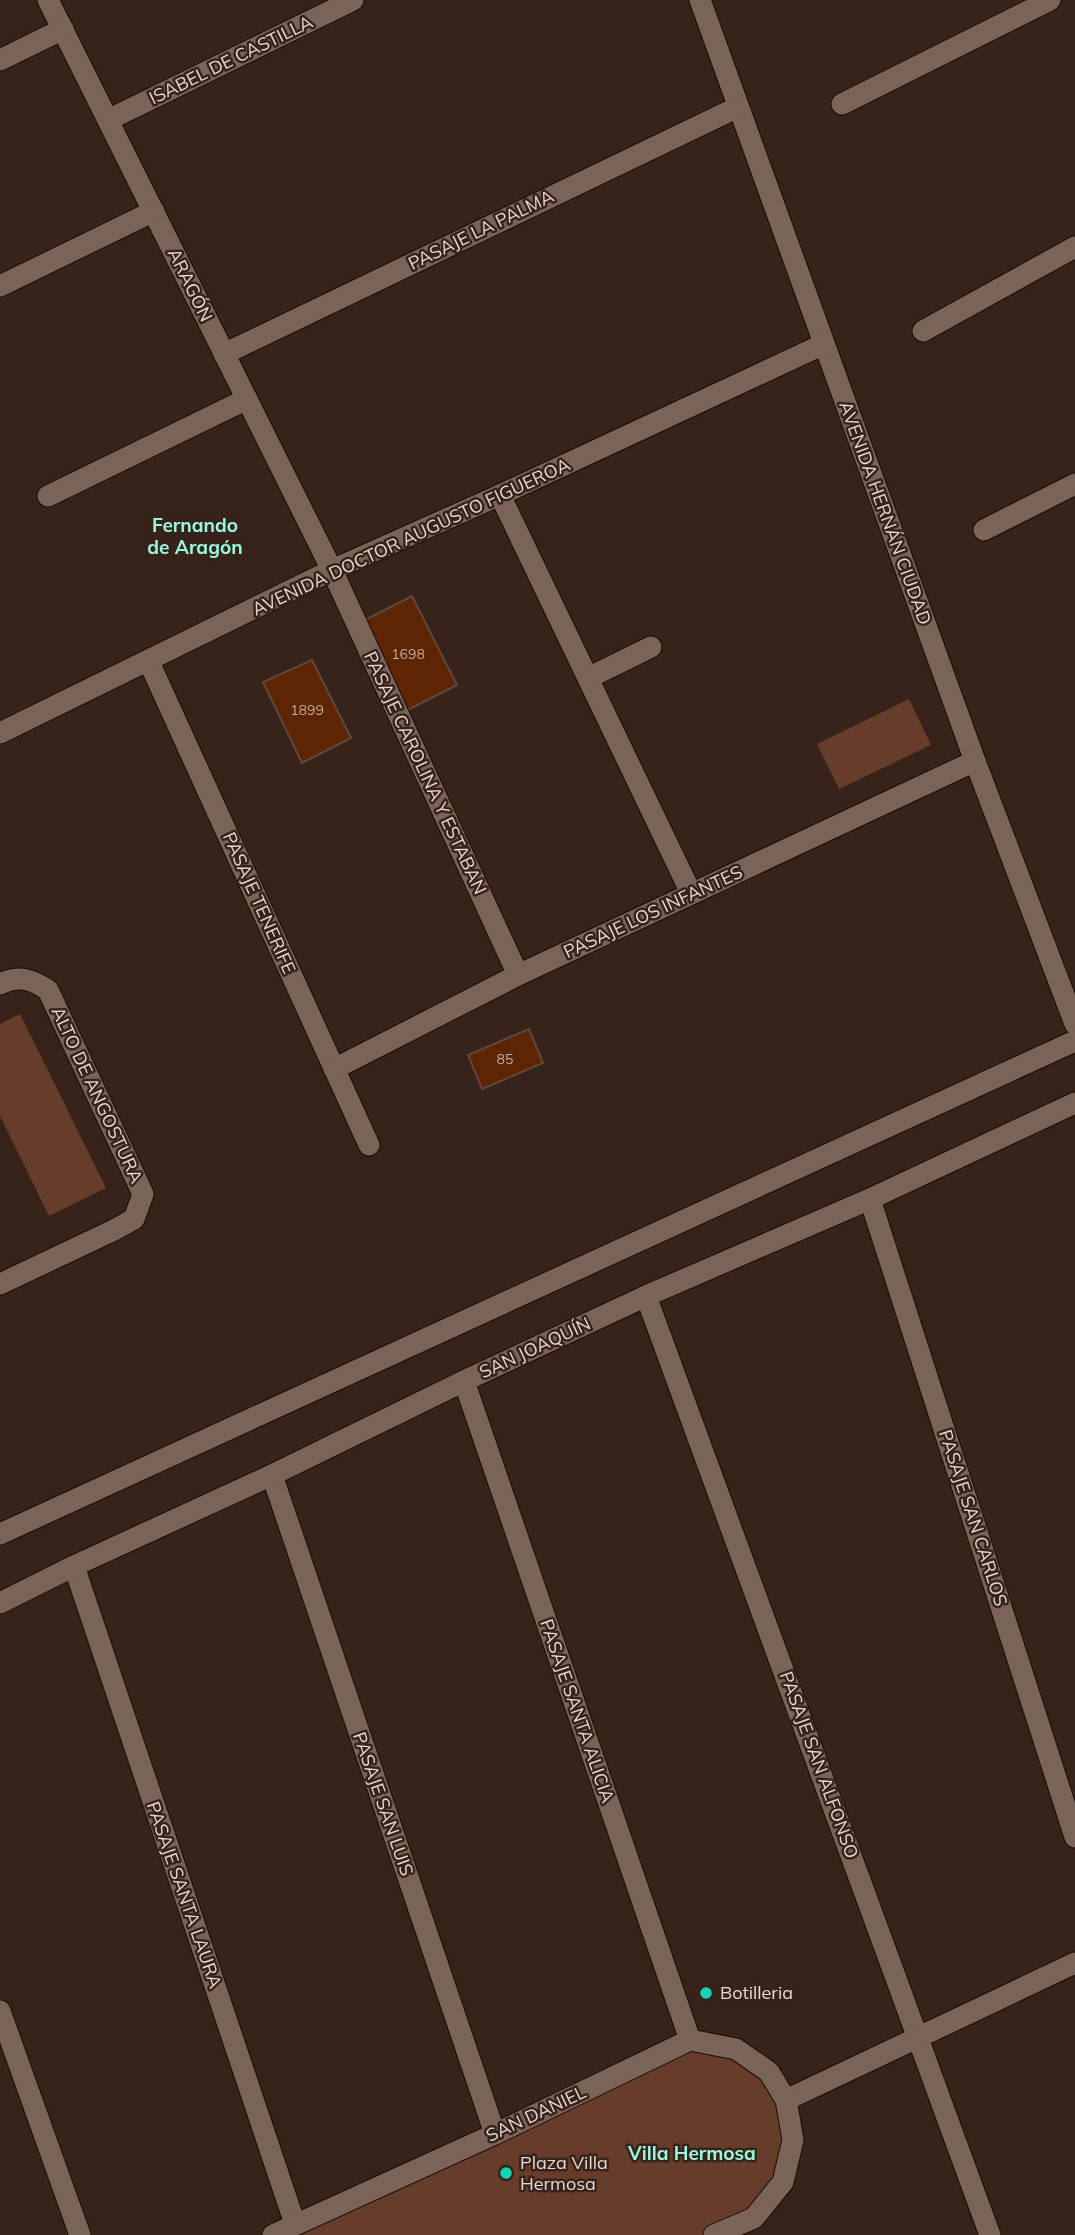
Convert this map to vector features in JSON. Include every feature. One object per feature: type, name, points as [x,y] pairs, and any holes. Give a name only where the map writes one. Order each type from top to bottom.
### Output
[{"type":"street","name":"ARAGÓN","points":[[48,0],[332,570]]},
{"type":"street","name":"ISABEL DE CASTILLA","points":[[108,120],[353,0]]},
{"type":"street","name":"AVENIDA HERNÁN CIUDAD","points":[[699,0],[975,761],[1075,1024]]},
{"type":"street","points":[[842,104],[1050,0]]},
{"type":"street","points":[[0,60],[63,29]]},
{"type":"street","name":"PASAJE LA PALMA","points":[[224,354],[738,107]]},
{"type":"street","points":[[0,286],[154,211]]},
{"type":"street","points":[[923,331],[1075,247]]},
{"type":"street","name":"AVENIDA DOCTOR AUGUSTO FIGUEROA","points":[[0,733],[332,570],[824,344]]},
{"type":"street","points":[[48,496],[247,399]]},
{"type":"street","points":[[984,530],[1075,484]]},
{"type":"street","points":[[500,495],[691,894]]},
{"type":"street","name":"PASAJE CAROLINA Y ESTABAN","points":[[332,570],[518,975]]},
{"type":"street","points":[[588,678],[651,647]]},
{"type":"street","name":"PASAJE TENERIFE","points":[[149,662],[369,1145]]},
{"type":"street","name":"PASAJE LOS INFANTES","points":[[334,1069],[518,975],[975,761]]},
{"type":"street","name":"ALTO DE ANGOSTURA","points":[[0,984],[13,978],[33,980],[48,990],[143,1194],[134,1219],[0,1284]]},
{"type":"street","points":[[0,1534],[1075,1041]]},
{"type":"street","name":"SAN JOAQUÍN","points":[[0,1603],[646,1296],[870,1199],[1075,1103]]},
{"type":"street","name":"PASAJE SAN CARLOS","points":[[870,1199],[1075,1837]]},
{"type":"street","name":"PASAJE SAN ALFONSO","points":[[646,1296],[990,2235]]},
{"type":"street","name":"PASAJE SANTA ALICIA","points":[[464,1381],[690,2040]]},
{"type":"street","name":"PASAJE SAN LUIS","points":[[272,1475],[495,2134]]},
{"type":"street","name":"PASAJE SANTA LAURA","points":[[74,1566],[295,2224]]},
{"type":"street","points":[[786,2100],[1075,1963]]},
{"type":"street","points":[[0,2011],[80,2235]]},
{"type":"street","points":[[690,2040],[736,2049],[769,2072],[786,2100],[793,2140],[783,2182],[757,2226],[714,2235]]},
{"type":"street","name":"SAN DANIEL","points":[[273,2235],[495,2134],[690,2040]]},
{"type":"shaded area","points":[[909,699],[931,745],[839,789],[817,744]]},
{"type":"shaded area","points":[[20,1014],[106,1188],[49,1216],[0,1116],[0,1024]]},
{"type":"shaded area","name":"Plaza Villa Hermosa","points":[[690,2040],[769,2072],[793,2140],[754,2218],[714,2235],[273,2235]]},
{"type":"building","points":[[412,596],[457,685],[404,712],[359,623]]},
{"type":"building","points":[[312,660],[351,738],[302,763],[263,682]]},
{"type":"building","points":[[529,1029],[543,1063],[482,1089],[468,1055]]},
{"type":"place","name":"Botilleria","points":[[706,1993]]},
{"type":"place","name":"Plaza Villa Hermosa","points":[[506,2173]]},
{"type":"district","name":"Fernando de Aragón","points":[[195,536]]},
{"type":"district","name":"Villa Hermosa","points":[[692,2153]]}]
